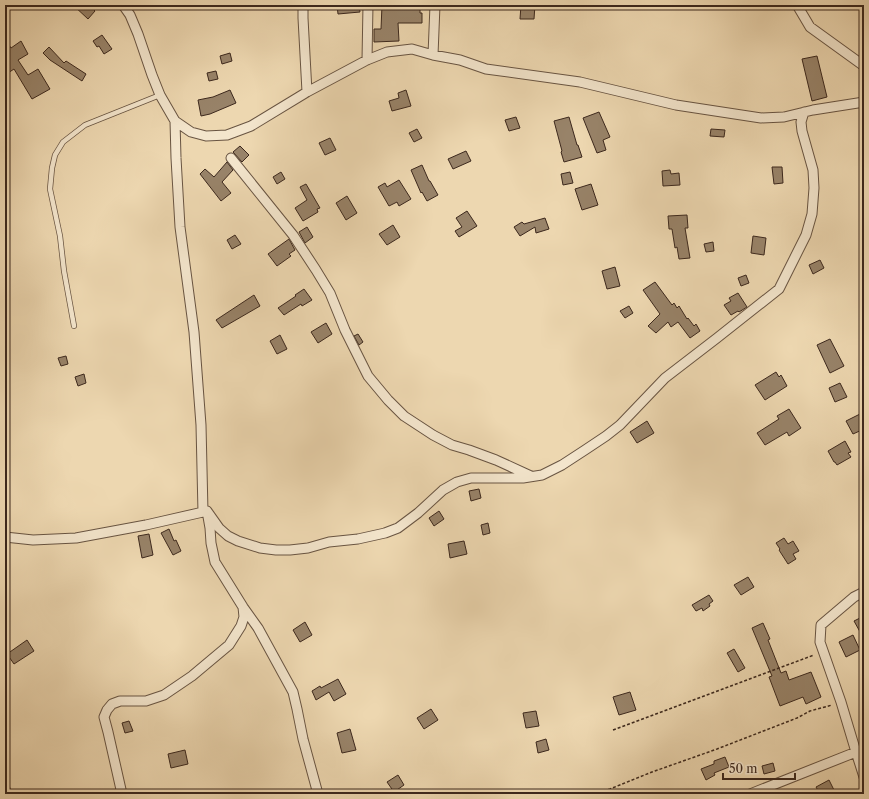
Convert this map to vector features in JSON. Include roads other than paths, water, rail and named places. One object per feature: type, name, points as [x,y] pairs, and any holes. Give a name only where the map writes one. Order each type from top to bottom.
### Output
[{"type":"street","points":[[123,5],[130,15],[138,34],[160,95],[175,121],[191,132],[206,136],[227,135],[251,126],[306,92],[367,60],[387,52],[412,49],[460,60],[486,69],[580,82],[676,106],[761,118],[784,116],[864,102]]},
{"type":"street","points":[[303,5],[306,92]]},
{"type":"street","points":[[367,60],[368,5]]},
{"type":"street","points":[[433,55],[435,5]]},
{"type":"street","points":[[797,5],[810,27],[848,56],[864,66]]},
{"type":"street","points":[[205,511],[219,528],[228,536],[238,541],[260,548],[276,550],[308,548],[329,542],[358,539],[386,533],[398,528],[418,513],[443,490],[457,482],[471,478],[523,478],[542,475],[562,465],[585,450],[620,425],[665,378],[779,289],[806,235],[812,214],[814,188],[813,170],[802,132],[801,122],[804,112]]},
{"type":"street","points":[[175,121],[180,228],[194,332],[201,425],[205,511],[210,528],[215,562],[258,628],[293,692],[303,739],[318,794]]},
{"type":"street","points":[[231,158],[293,235],[316,270],[330,293],[345,330],[368,376],[388,400],[404,416],[433,435],[452,445],[496,460],[533,477]]},
{"type":"street","points":[[5,537],[33,540],[76,538],[146,525],[205,511]]},
{"type":"street","points":[[864,592],[854,597],[821,625],[820,642],[841,702],[864,777]]},
{"type":"street","points":[[122,794],[104,717],[107,710],[112,704],[120,701],[146,702],[164,695],[192,676],[230,646],[241,626],[244,617],[243,607]]},
{"type":"street","points":[[750,794],[856,752]]},
{"type":"lane","points":[[74,326],[64,271],[60,236],[50,189],[55,156],[63,142],[85,125],[160,95]]}]
